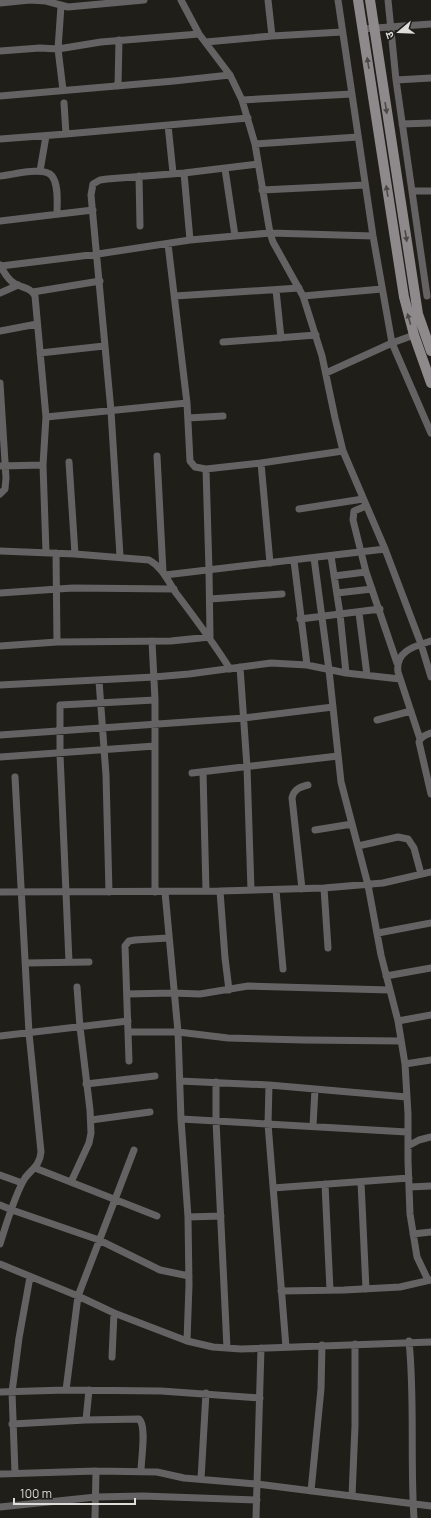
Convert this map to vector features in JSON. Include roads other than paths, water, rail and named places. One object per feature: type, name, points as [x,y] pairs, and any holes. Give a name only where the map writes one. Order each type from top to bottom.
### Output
[{"type":"main road","points":[[358,0],[404,297],[414,336],[431,383]]},
{"type":"main road","points":[[370,0],[418,314],[431,351]]},
{"type":"street","points":[[0,3],[30,0],[46,1],[60,6],[78,7],[144,0]]},
{"type":"street","points":[[181,0],[199,34],[230,75],[242,100],[255,144],[270,233],[273,242],[302,296],[316,335],[343,451],[385,549],[421,644],[431,676]]},
{"type":"street","points":[[268,0],[272,36]]},
{"type":"street","points":[[338,0],[373,236],[392,344],[431,433]]},
{"type":"street","points":[[388,0],[402,124],[429,296],[404,297]]},
{"type":"street","points":[[60,6],[58,49],[63,90]]},
{"type":"street","points":[[362,29],[431,24]]},
{"type":"street","points":[[206,42],[342,32]]},
{"type":"street","points":[[0,51],[40,48],[58,49],[119,40],[199,34]]},
{"type":"street","points":[[118,86],[119,40]]},
{"type":"street","points":[[0,96],[230,75]]},
{"type":"street","points":[[396,80],[431,78]]},
{"type":"street","points":[[242,100],[352,94]]},
{"type":"street","points":[[64,103],[66,134]]},
{"type":"street","points":[[0,139],[248,118]]},
{"type":"street","points":[[402,124],[431,123]]},
{"type":"street","points":[[168,125],[172,173]]},
{"type":"street","points":[[40,171],[46,136]]},
{"type":"street","points":[[255,144],[358,137]]},
{"type":"street","points":[[120,556],[111,411],[93,210],[93,184],[107,179],[184,173],[258,164]]},
{"type":"street","points":[[225,168],[235,236]]},
{"type":"street","points":[[0,176],[40,171],[47,172],[52,176],[56,188],[57,213]]},
{"type":"street","points":[[184,173],[190,240]]},
{"type":"street","points":[[139,176],[140,226]]},
{"type":"street","points":[[262,190],[365,185]]},
{"type":"street","points":[[412,191],[431,191]]},
{"type":"street","points":[[0,221],[57,213],[93,210]]},
{"type":"street","points":[[100,281],[33,292],[7,278],[0,266],[98,254],[190,240],[270,233],[373,236]]},
{"type":"street","points":[[168,244],[188,418],[190,460],[195,467],[206,469],[261,463],[343,451]]},
{"type":"street","points":[[0,293],[18,285]]},
{"type":"street","points":[[175,296],[299,288]]},
{"type":"street","points":[[302,296],[382,289]]},
{"type":"street","points":[[276,290],[281,338]]},
{"type":"street","points":[[33,292],[36,302],[46,417],[43,465],[46,552]]},
{"type":"street","points":[[0,331],[37,324]]},
{"type":"street","points":[[223,342],[316,335]]},
{"type":"street","points":[[326,373],[414,336]]},
{"type":"street","points":[[40,353],[104,346]]},
{"type":"street","points":[[0,383],[2,466],[5,490],[0,494]]},
{"type":"street","points":[[46,417],[186,403]]},
{"type":"street","points":[[188,418],[223,416]]},
{"type":"street","points":[[157,456],[164,574]]},
{"type":"street","points":[[69,462],[75,554]]},
{"type":"street","points":[[261,463],[270,563]]},
{"type":"street","points":[[2,466],[43,465]]},
{"type":"street","points":[[206,469],[210,637]]},
{"type":"street","points":[[299,509],[364,503]]},
{"type":"street","points":[[364,503],[353,513],[361,552],[366,572],[380,609],[397,663],[400,679],[420,739],[420,748],[431,794]]},
{"type":"street","points":[[164,574],[294,561],[385,549]]},
{"type":"street","points":[[0,551],[120,556],[149,560],[154,563],[164,574],[210,637],[230,669]]},
{"type":"street","points":[[56,553],[58,588],[57,642]]},
{"type":"street","points":[[331,556],[340,614],[346,673]]},
{"type":"street","points":[[281,1291],[366,1289],[400,1286],[429,1280],[418,1261],[410,1214],[405,1064],[398,1020],[389,990],[368,885],[341,782],[330,670],[321,616],[314,558]]},
{"type":"street","points":[[294,561],[300,619],[307,665]]},
{"type":"street","points":[[334,576],[366,572]]},
{"type":"street","points":[[0,593],[58,588],[174,589]]},
{"type":"street","points":[[337,593],[372,588]]},
{"type":"street","points":[[210,599],[282,594]]},
{"type":"street","points":[[300,619],[359,613],[380,609]]},
{"type":"street","points":[[359,613],[367,675]]},
{"type":"street","points":[[0,646],[57,642],[190,640],[210,637]]},
{"type":"street","points":[[152,641],[155,700],[155,892]]},
{"type":"street","points":[[397,663],[401,656],[407,651],[431,641]]},
{"type":"street","points":[[0,685],[154,677],[272,663],[307,665],[346,673],[400,679]]},
{"type":"street","points":[[240,667],[247,767],[251,890]]},
{"type":"street","points":[[99,681],[105,750],[109,892]]},
{"type":"street","points":[[69,962],[60,754],[60,705],[155,700]]},
{"type":"street","points":[[0,736],[244,718],[333,707]]},
{"type":"street","points":[[377,720],[411,711]]},
{"type":"street","points":[[420,739],[431,733]]},
{"type":"street","points":[[0,757],[60,754],[155,746]]},
{"type":"street","points":[[192,773],[338,756]]},
{"type":"street","points":[[202,772],[206,891]]},
{"type":"street","points":[[0,1244],[22,1183],[35,1168],[41,1158],[30,1033],[15,777]]},
{"type":"street","points":[[302,889],[292,798],[298,788],[308,785]]},
{"type":"street","points":[[315,830],[352,824]]},
{"type":"street","points":[[358,846],[404,837],[408,839],[414,848],[421,874]]},
{"type":"street","points":[[0,892],[165,892],[324,888],[368,885],[431,872]]},
{"type":"street","points":[[324,888],[328,948]]},
{"type":"street","points":[[276,890],[283,969]]},
{"type":"street","points":[[220,891],[229,990]]},
{"type":"street","points":[[165,892],[168,938],[178,1032],[181,1119],[188,1217],[187,1341]]},
{"type":"street","points":[[378,933],[431,923]]},
{"type":"street","points":[[129,1061],[125,946],[129,941],[168,938]]},
{"type":"street","points":[[26,963],[89,962]]},
{"type":"street","points":[[386,976],[431,968]]},
{"type":"street","points":[[127,994],[200,994],[248,986],[389,990]]},
{"type":"street","points":[[71,1182],[89,1143],[91,1120],[80,1027],[77,987]]},
{"type":"street","points":[[398,1020],[431,1015]]},
{"type":"street","points":[[0,1036],[128,1021]]},
{"type":"street","points":[[129,1032],[178,1032],[228,1038],[401,1041]]},
{"type":"street","points":[[405,1064],[431,1060]]},
{"type":"street","points":[[86,1084],[155,1076]]},
{"type":"street","points":[[180,1081],[269,1085],[407,1097]]},
{"type":"street","points":[[216,1082],[216,1121],[227,1348]]},
{"type":"street","points":[[269,1085],[268,1124],[286,1346]]},
{"type":"street","points":[[314,1126],[315,1089]]},
{"type":"street","points":[[91,1120],[150,1112]]},
{"type":"street","points":[[181,1119],[407,1132]]},
{"type":"street","points":[[408,1146],[419,1140],[431,1137]]},
{"type":"street","points":[[66,1390],[78,1296],[134,1150]]},
{"type":"street","points":[[35,1168],[156,1216]]},
{"type":"street","points":[[0,1175],[22,1183]]},
{"type":"street","points":[[273,1188],[409,1178]]},
{"type":"street","points":[[361,1182],[366,1289]]},
{"type":"street","points":[[325,1184],[330,1290]]},
{"type":"street","points":[[410,1187],[431,1186]]},
{"type":"street","points":[[0,1205],[99,1240],[160,1270],[188,1276]]},
{"type":"street","points":[[188,1217],[221,1216]]},
{"type":"street","points":[[413,1234],[431,1232]]},
{"type":"street","points":[[0,1264],[78,1296],[114,1313],[187,1341],[213,1347],[261,1348],[409,1341],[431,1342]]},
{"type":"street","points":[[14,1473],[12,1392],[19,1338],[30,1277]]},
{"type":"street","points":[[112,1357],[114,1313]]},
{"type":"street","points":[[409,1341],[412,1366],[414,1518]]},
{"type":"street","points":[[352,1496],[355,1408],[355,1344]]},
{"type":"street","points":[[311,1491],[321,1389],[322,1345]]},
{"type":"street","points":[[256,1518],[261,1348]]},
{"type":"street","points":[[0,1392],[89,1390],[206,1394],[260,1398]]},
{"type":"street","points":[[86,1420],[89,1390]]},
{"type":"street","points":[[201,1480],[206,1394]]},
{"type":"street","points":[[12,1424],[134,1418],[141,1421],[143,1432],[141,1471]]},
{"type":"street","points":[[0,1474],[96,1471],[157,1472],[201,1480],[257,1484],[431,1506]]},
{"type":"street","points":[[96,1471],[96,1518]]},
{"type":"street","points":[[0,1507],[96,1497],[143,1496],[257,1500]]}]
